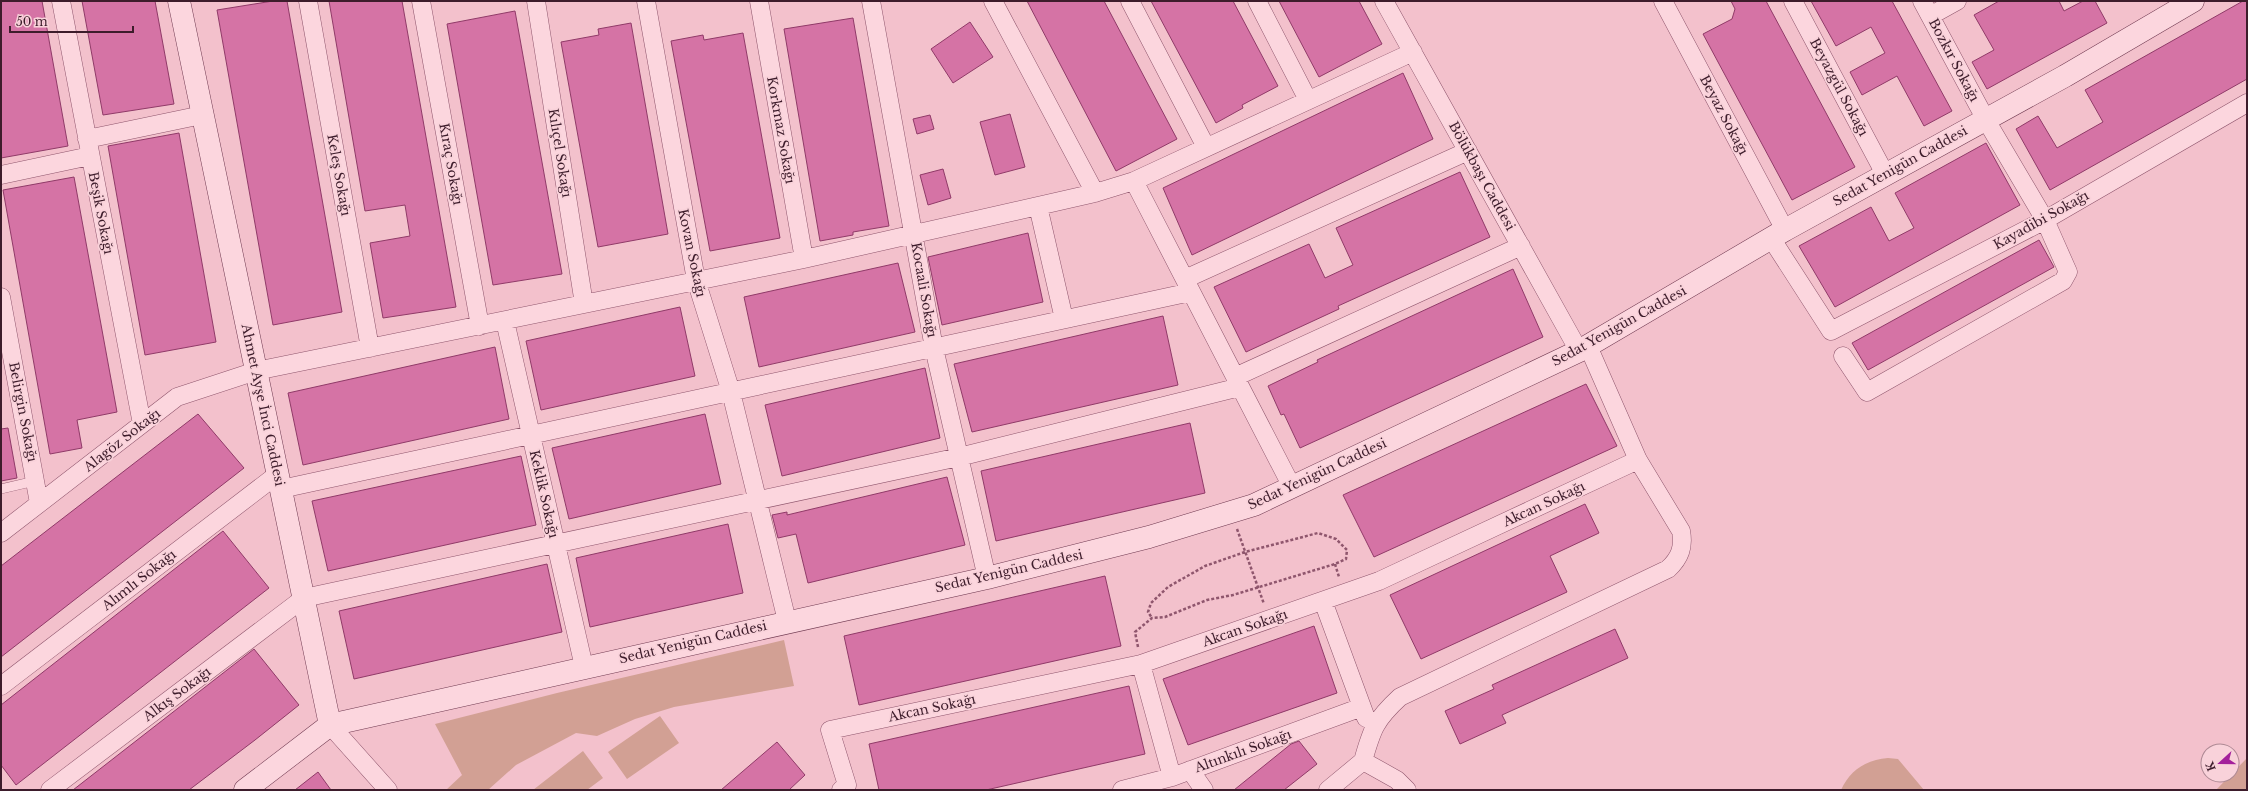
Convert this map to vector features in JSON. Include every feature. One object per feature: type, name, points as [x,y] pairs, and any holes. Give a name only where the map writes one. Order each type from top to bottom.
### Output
[{"type":"street","name":"Beşik Sokağı","points":[[61,1],[142,424]]},
{"type":"street","name":"Ahmet Ayşe İnci Caddesi","points":[[179,1],[330,724],[388,790]]},
{"type":"street","name":"Keleş Sokağı","points":[[308,1],[370,348]]},
{"type":"street","name":"Kıraç Sokağı","points":[[421,1],[480,326]]},
{"type":"street","name":"Kılıçel Sokağı","points":[[536,1],[584,304]]},
{"type":"street","name":"Kovan Sokağı","points":[[646,1],[696,280],[731,392],[787,621]]},
{"type":"street","name":"Korkmaz Sokağı","points":[[759,1],[804,259]]},
{"type":"street","name":"Kocaali Sokağı","points":[[871,1],[934,348],[987,578]]},
{"type":"street","points":[[993,1],[1095,193]]},
{"type":"street","points":[[1130,1],[1206,147]]},
{"type":"street","points":[[1258,1],[1308,100]]},
{"type":"street","name":"Bölükbaşı Caddesi","points":[[1363,761],[1371,732],[1382,714],[1400,697],[1668,569],[1676,562],[1683,542],[1681,531],[1638,460],[1584,348],[1521,246],[1384,1]]},
{"type":"street","name":"Beyaz Sokağı","points":[[1663,1],[1778,234],[1831,331]]},
{"type":"street","name":"Beyazgül Sokağı","points":[[1793,1],[1884,174]]},
{"type":"street","points":[[1926,8],[1957,1]]},
{"type":"street","name":"Sedat Yenigün Caddesi","points":[[330,724],[787,621],[987,578],[1149,537],[1254,505],[1584,348],[1778,234],[1884,174],[1986,120],[2193,1]]},
{"type":"street","name":"Bozkır Sokağı","points":[[1843,356],[1867,392],[2063,281],[2067,276],[2068,268],[2045,220],[1986,120],[1926,8]]},
{"type":"street","name":"Alagöz Sokağı","points":[[1,533],[177,397],[256,371],[804,259],[1095,193],[1134,181],[1413,52]]},
{"type":"street","name":"Kayadibi Sokağı","points":[[1831,331],[2045,220],[2247,103]]},
{"type":"street","points":[[1,176],[202,114]]},
{"type":"street","points":[[279,481],[531,434],[731,392],[1064,319],[1188,285],[1468,151]]},
{"type":"street","points":[[1134,181],[1292,487]]},
{"type":"street","points":[[1038,206],[1064,319]]},
{"type":"street","points":[[304,598],[959,457],[1238,382],[1521,246]]},
{"type":"street","name":"Belirgin Sokağı","points":[[1,297],[39,503]]},
{"type":"street","name":"Keklik Sokağı","points":[[505,321],[584,667]]},
{"type":"street","name":"Akcan Sokağı","points":[[841,790],[847,785],[830,730],[1141,664],[1378,581],[1638,460]]},
{"type":"street","name":"Alımlı Sokağı","points":[[1,686],[279,481]]},
{"type":"street","name":"Alkış Sokağı","points":[[50,790],[304,598]]},
{"type":"street","points":[[1323,601],[1371,732]]},
{"type":"street","points":[[1141,664],[1172,777]]},
{"type":"street","name":"Altınkılı Sokağı","points":[[1122,790],[1172,777],[1362,707]]},
{"type":"street","points":[[245,790],[330,724]]},
{"type":"street","points":[[1328,790],[1363,761],[1397,780],[1407,790]]},
{"type":"street","points":[[1190,770],[1204,790]]},
{"type":"lane","points":[[1,489],[35,481]]},
{"type":"path","points":[[1231,512],[1259,588]]},
{"type":"path","points":[[1141,664],[1135,632],[1152,618],[1165,617],[1207,600],[1259,588],[1345,560],[1348,556],[1347,550],[1336,539],[1318,533],[1245,552],[1205,566],[1168,587],[1151,603],[1148,612],[1152,618]]},
{"type":"shaded area","points":[[784,640],[794,686],[674,707],[635,719],[597,736],[576,733],[516,765],[488,790],[446,790],[462,775],[435,724],[557,693]]},
{"type":"shaded area","points":[[660,716],[679,743],[627,779],[608,752]]},
{"type":"shaded area","points":[[583,751],[603,778],[587,790],[533,790]]},
{"type":"shaded area","points":[[1888,758],[1898,759],[1924,790],[1841,790],[1849,777],[1860,767],[1873,761]]},
{"type":"shaded area","points":[[2247,758],[2247,790],[2216,790],[2223,783],[2240,783],[2240,765]]},
{"type":"building","points":[[1,1],[42,1],[68,146],[1,158]]},
{"type":"building","points":[[82,1],[155,1],[174,104],[103,115]]},
{"type":"building","points":[[273,1],[287,1],[342,312],[273,325],[217,10]]},
{"type":"building","points":[[329,1],[402,1],[456,307],[383,318],[370,243],[410,236],[405,205],[365,211]]},
{"type":"building","points":[[1027,1],[1104,1],[1177,139],[1116,171]]},
{"type":"building","points":[[1151,1],[1233,1],[1278,86],[1242,105],[1243,108],[1216,123]]},
{"type":"building","points":[[1279,1],[1359,1],[1382,44],[1319,77]]},
{"type":"building","points":[[1731,1],[1766,1],[1855,167],[1792,200],[1703,34],[1732,19],[1735,9]]},
{"type":"building","points":[[1811,1],[1892,1],[1952,111],[1924,126],[1897,76],[1862,95],[1850,72],[1885,53],[1871,27],[1836,46]]},
{"type":"building","points":[[1999,1],[2059,1],[2064,11],[2083,1],[2095,1],[2107,23],[1987,89],[1972,62],[1994,50],[1974,15]]},
{"type":"building","points":[[2243,1],[2247,1],[2247,79],[2050,190],[2016,129],[2038,116],[2057,148],[2103,122],[2085,90]]},
{"type":"building","points":[[515,11],[562,274],[493,285],[447,24]]},
{"type":"building","points":[[853,18],[889,226],[853,232],[853,235],[820,241],[784,29]]},
{"type":"building","points":[[970,22],[993,57],[953,83],[931,49]]},
{"type":"building","points":[[631,23],[668,234],[598,247],[561,42],[599,35],[598,29]]},
{"type":"building","points":[[743,33],[780,238],[710,251],[671,41],[703,35],[704,40]]},
{"type":"building","points":[[1403,73],[1433,139],[1192,255],[1163,188]]},
{"type":"building","points":[[1010,114],[1025,167],[995,175],[980,122]]},
{"type":"building","points":[[930,115],[934,129],[917,134],[913,119]]},
{"type":"building","points":[[179,133],[216,342],[145,355],[108,146]]},
{"type":"building","points":[[1986,143],[2020,205],[1835,307],[1799,246],[1871,207],[1889,241],[1914,228],[1895,193]]},
{"type":"building","points":[[943,169],[951,198],[928,205],[920,175]]},
{"type":"building","points":[[1460,172],[1490,237],[1338,306],[1339,309],[1246,352],[1214,287],[1309,244],[1325,278],[1353,265],[1336,228]]},
{"type":"building","points":[[74,177],[117,412],[77,420],[82,448],[50,454],[3,190]]},
{"type":"building","points":[[1028,233],[1043,302],[942,325],[928,257]]},
{"type":"building","points":[[2039,240],[2054,267],[1868,370],[1852,343]]},
{"type":"building","points":[[898,263],[915,332],[759,367],[744,297]]},
{"type":"building","points":[[1513,269],[1543,337],[1300,448],[1284,414],[1281,415],[1268,386],[1318,362],[1317,360]]},
{"type":"building","points":[[680,307],[695,376],[541,410],[526,341]]},
{"type":"building","points":[[1163,316],[1178,385],[972,432],[954,364]]},
{"type":"building","points":[[495,347],[509,419],[303,465],[288,393]]},
{"type":"building","points":[[925,368],[940,438],[782,476],[765,405]]},
{"type":"building","points":[[1586,384],[1617,446],[1374,557],[1343,495]]},
{"type":"building","points":[[198,414],[244,468],[1,657],[1,566]]},
{"type":"building","points":[[705,414],[721,484],[569,519],[552,448]]},
{"type":"building","points":[[1190,423],[1205,493],[996,541],[981,471]]},
{"type":"building","points":[[8,428],[17,478],[1,481],[1,429]]},
{"type":"building","points":[[521,456],[536,525],[328,571],[312,501]]},
{"type":"building","points":[[947,477],[965,545],[808,583],[796,534],[778,538],[772,515],[787,512],[787,515]]},
{"type":"building","points":[[1585,504],[1599,533],[1550,556],[1567,592],[1421,659],[1390,595]]},
{"type":"building","points":[[728,524],[743,593],[590,627],[576,558]]},
{"type":"building","points":[[223,531],[269,588],[16,785],[1,765],[1,705]]},
{"type":"building","points":[[547,564],[562,632],[354,679],[339,611]]},
{"type":"building","points":[[1105,576],[1121,646],[859,705],[844,636]]},
{"type":"building","points":[[1314,626],[1337,693],[1188,745],[1163,679]]},
{"type":"building","points":[[1615,629],[1628,658],[1502,715],[1506,723],[1460,744],[1445,711],[1494,689],[1492,685]]},
{"type":"building","points":[[254,649],[299,705],[255,740],[189,790],[73,790]]},
{"type":"building","points":[[1129,686],[1145,754],[986,790],[879,790],[869,744]]},
{"type":"building","points":[[1299,741],[1317,764],[1284,790],[1234,790],[1291,744]]},
{"type":"building","points":[[777,742],[805,775],[789,790],[721,790]]},
{"type":"building","points":[[318,772],[331,790],[295,790]]}]
